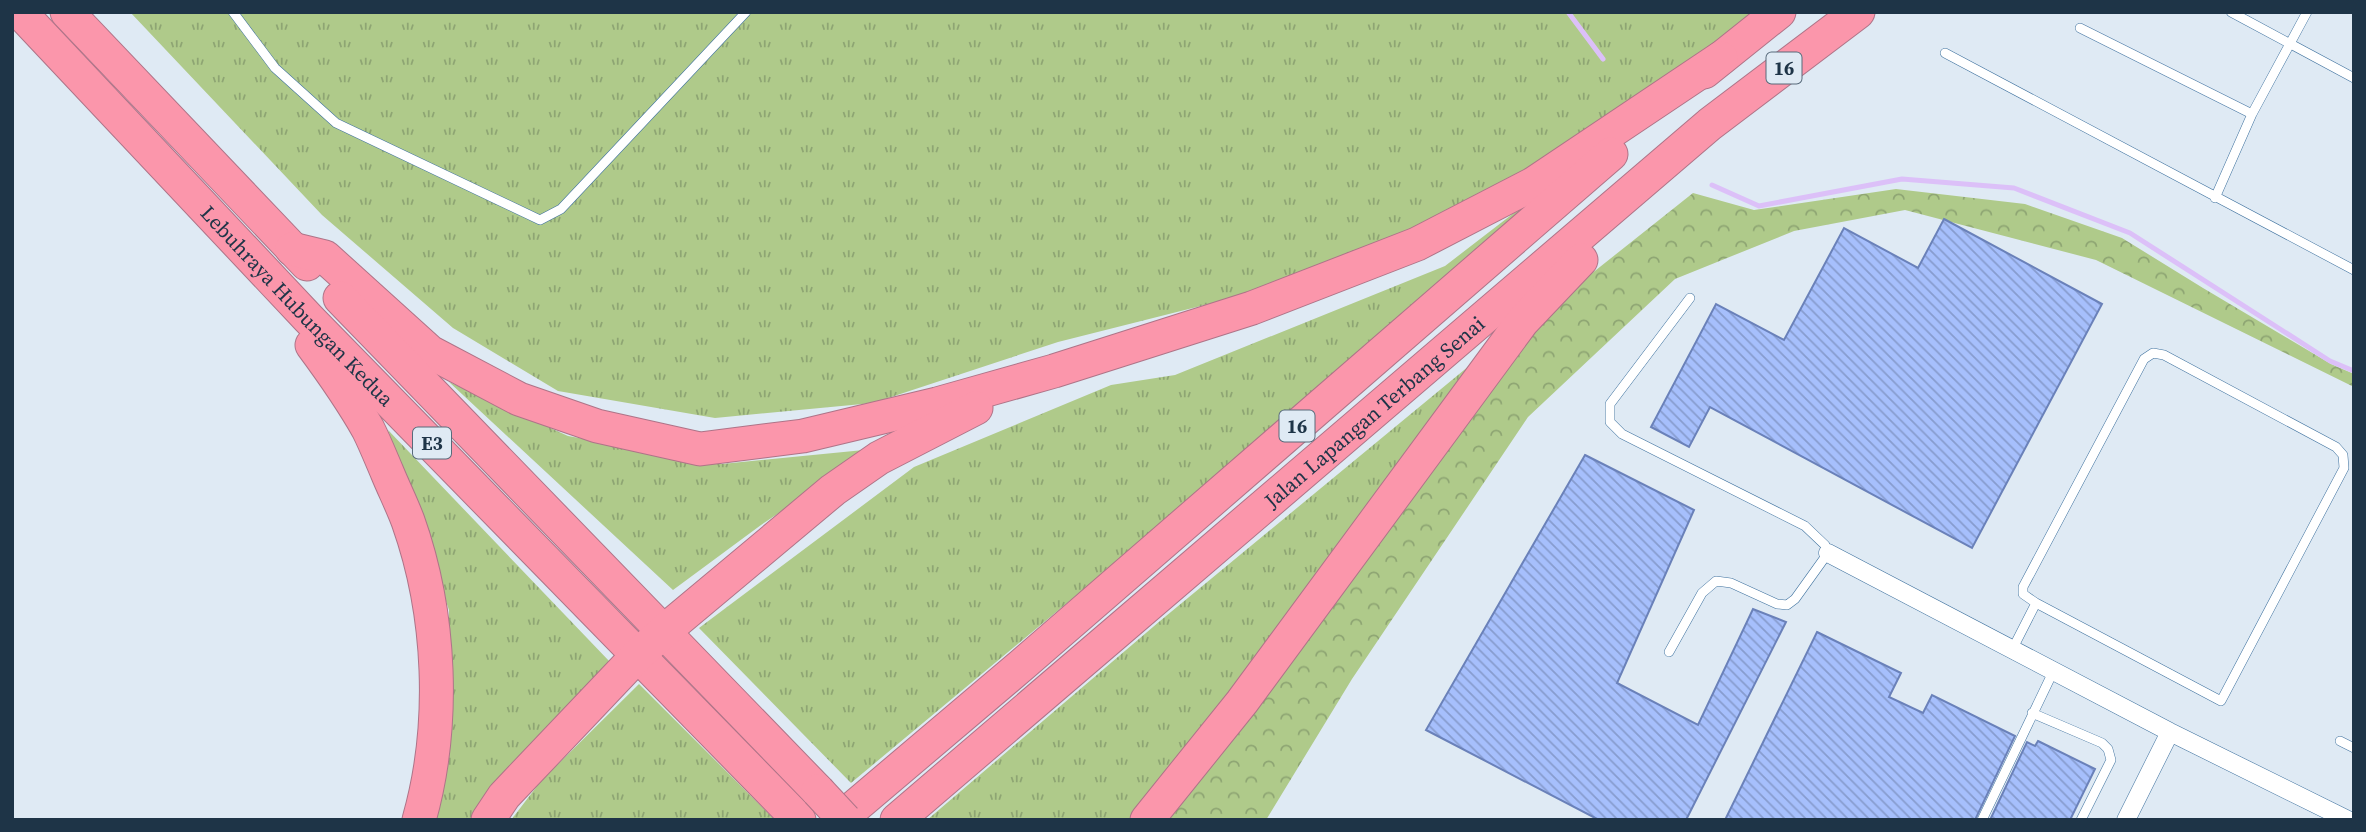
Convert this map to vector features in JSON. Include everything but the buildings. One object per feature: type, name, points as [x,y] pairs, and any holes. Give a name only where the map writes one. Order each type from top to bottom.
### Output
[{"type":"highway","name":"Lebuhraya Hubungan Kedua","points":[[20,12],[309,319],[650,644]]},
{"type":"highway","name":"Lebuhraya Hubungan Kedua","points":[[67,12],[292,248],[650,644]]},
{"type":"highway","points":[[91,12],[102,50]]},
{"type":"highway","name":"Jalan Lapangan Terbang Senai","points":[[839,820],[1023,664],[1721,58],[1779,12]]},
{"type":"highway","name":"Jalan Lapangan Terbang Senai","points":[[897,820],[1710,124],[1857,12]]},
{"type":"highway","points":[[292,248],[325,257],[430,352],[519,399],[597,426],[700,449],[803,436],[937,404],[1054,371],[1252,308],[1417,244],[1533,184],[1721,58]]},
{"type":"highway","points":[[1147,820],[1242,702],[1522,322],[1666,177],[1710,124]]},
{"type":"highway","points":[[226,230],[344,389],[368,430],[408,522],[422,569],[434,641],[432,758],[419,820]]},
{"type":"highway","points":[[488,820],[504,796],[650,644],[833,490],[879,458],[1054,371]]},
{"type":"highway","name":"E3","points":[[650,644],[818,791],[845,820]]},
{"type":"highway","name":"E3","points":[[650,644],[797,818]]},
{"type":"street","points":[[1828,553],[2053,672],[2348,820]]},
{"type":"street","points":[[2126,820],[2170,732]]},
{"type":"lane","points":[[233,12],[275,68],[336,123],[540,220],[561,209],[746,12]]},
{"type":"lane","points":[[2231,12],[2354,78]]},
{"type":"lane","points":[[2215,198],[2252,114],[2307,12]]},
{"type":"lane","points":[[2080,28],[2252,114]]},
{"type":"lane","points":[[1945,54],[2354,270]]},
{"type":"lane","points":[[1669,652],[1702,593],[1716,581],[1731,583],[1777,604],[1787,605],[1795,599],[1828,553],[1825,545],[1805,527],[1622,434],[1610,422],[1609,404],[1690,298]]},
{"type":"lane","points":[[2152,353],[2164,355],[2336,447],[2343,455],[2344,468],[2221,701],[2036,603],[2023,594],[2023,587],[2144,359],[2152,353]]},
{"type":"lane","points":[[2012,650],[2036,603]]},
{"type":"lane","points":[[1982,820],[2053,672]]},
{"type":"lane","points":[[2032,713],[2102,743],[2108,749],[2111,760],[2081,820]]},
{"type":"lane","points":[[2340,741],[2354,748]]},
{"type":"green space","points":[[130,12],[1760,12],[1543,172],[1312,278],[1058,342],[873,403],[715,418],[558,391],[453,328],[322,215]]},
{"type":"green space","points":[[1896,189],[2025,204],[2122,238],[2331,364],[2354,374],[2354,387],[2096,260],[1905,210],[1794,231],[1675,279],[1528,417],[1352,679],[1266,820],[1161,820],[1524,338],[1586,278],[1693,193],[1754,210]]},
{"type":"green space","points":[[1527,205],[1528,219],[851,783],[699,628],[914,467],[1111,385],[1175,375],[1445,266]]},
{"type":"green space","points":[[1498,342],[1159,790],[1128,820],[927,820],[1160,621]]},
{"type":"green space","points":[[449,382],[568,436],[722,464],[874,449],[761,525],[673,590]]},
{"type":"green space","points":[[388,430],[610,662],[476,820],[435,820],[449,759],[449,610]]},
{"type":"green space","points":[[639,684],[775,820],[511,820],[541,781]]},
{"type":"waterway","points":[[1568,12],[1603,59]]},
{"type":"waterway","points":[[1712,185],[1759,206],[1902,179],[2014,188],[2130,233],[2330,361],[2354,371]]}]
